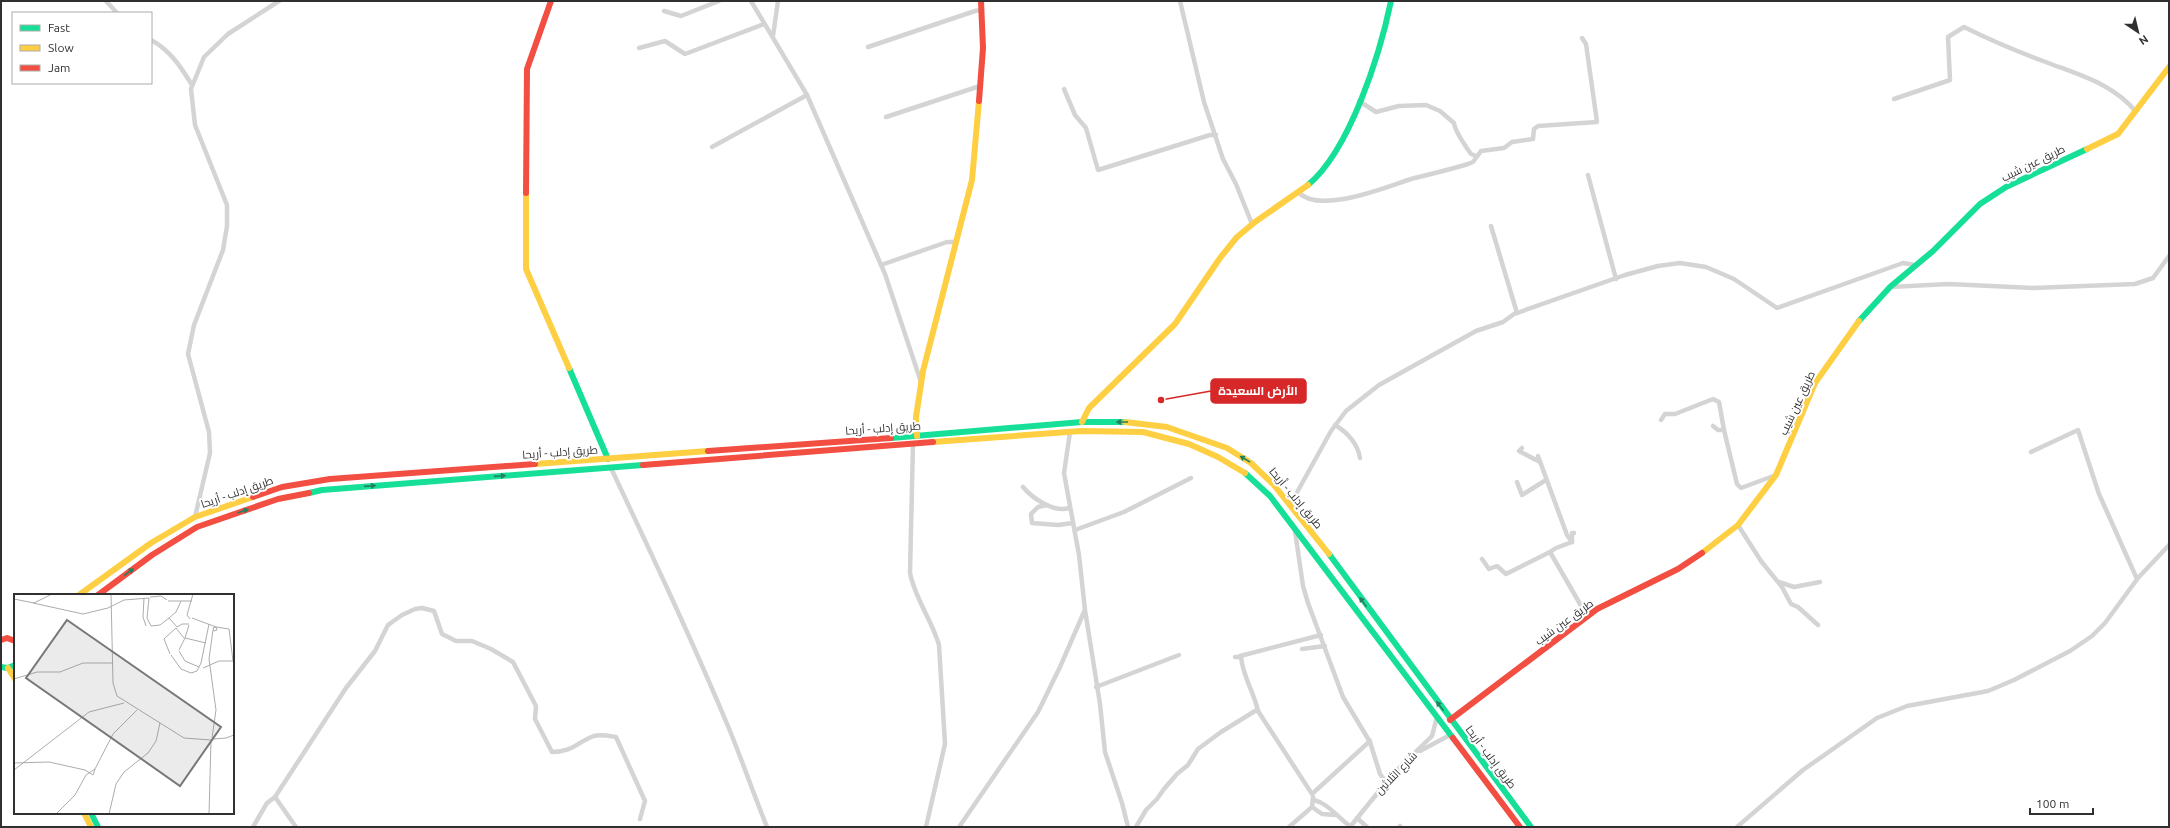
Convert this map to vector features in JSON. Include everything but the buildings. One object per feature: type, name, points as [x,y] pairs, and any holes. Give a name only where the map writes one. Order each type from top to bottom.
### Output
[{"type":"main road","points":[[551,1],[527,69],[526,269],[608,459]]},
{"type":"main road","points":[[918,436],[916,417],[931,336],[972,180],[983,48],[981,1]]},
{"type":"main road","points":[[1082,422],[1089,408],[1176,324],[1224,252],[1237,237],[1252,224],[1299,193],[1319,175],[1344,135],[1359,101],[1385,31],[1391,1]]},
{"type":"main road","name":"طريق عين شيب","points":[[1450,720],[1597,609],[1678,569],[1718,542],[1738,525],[1752,509],[1776,475],[1815,383],[1860,321],[1890,287],[1933,251],[1980,204],[2006,187],[2032,173],[2108,140],[2118,134],[2169,68]]},
{"type":"main road","name":"طريق إدلب - أريحا","points":[[80,594],[151,543],[195,517],[282,487],[330,479],[918,436],[1082,422],[1131,422],[1167,427],[1227,448],[1251,463],[1273,484],[1313,533],[1425,687],[1531,827]]},
{"type":"main road","points":[[994,429],[995,438]]},
{"type":"main road","name":"طريق إدلب - أريحا","points":[[99,594],[152,555],[197,527],[278,498],[322,490],[1070,432],[1128,431],[1183,441],[1246,473],[1270,496],[1520,827]]},
{"type":"main road","points":[[632,457],[633,466]]},
{"type":"main road","points":[[1,634],[10,639]]},
{"type":"main road","points":[[3,668],[14,666]]},
{"type":"main road","points":[[3,668],[14,678]]},
{"type":"main road","points":[[1419,692],[1425,687]]},
{"type":"main road","points":[[84,814],[91,827]]},
{"type":"main road","points":[[92,814],[98,827]]},
{"type":"street","points":[[106,1],[116,12]]},
{"type":"street","points":[[192,85],[204,57],[228,34],[279,1]]},
{"type":"street","points":[[664,11],[681,16],[719,1]]},
{"type":"street","points":[[751,1],[764,24],[773,36],[806,95],[881,265],[921,384]]},
{"type":"street","points":[[773,36],[778,1]]},
{"type":"street","points":[[1180,1],[1204,102],[1223,159],[1236,184],[1252,224]]},
{"type":"street","points":[[868,47],[981,10]]},
{"type":"street","points":[[639,48],[665,41],[685,54],[764,24]]},
{"type":"street","points":[[1894,98],[1950,80],[1948,36],[1964,27],[1984,37],[2098,82],[2126,99],[2136,112]]},
{"type":"street","points":[[1299,193],[1312,200],[1355,198],[1412,179],[1468,164],[1475,160],[1476,156],[1486,150],[1504,148],[1512,142],[1533,139],[1534,129],[1538,126],[1597,122],[1586,44],[1582,38]]},
{"type":"street","points":[[152,41],[166,50],[181,67],[192,85],[195,125],[227,205],[227,226],[223,250],[194,325],[188,354],[209,432],[210,453],[195,517]]},
{"type":"street","points":[[886,116],[980,86]]},
{"type":"street","points":[[1064,89],[1075,115],[1086,128],[1098,170],[1210,135],[1216,136]]},
{"type":"street","points":[[712,146],[806,95]]},
{"type":"street","points":[[1359,101],[1376,112],[1408,105],[1430,106],[1454,123],[1457,133],[1463,138],[1471,154],[1476,156]]},
{"type":"street","points":[[1588,175],[1616,279]]},
{"type":"street","points":[[1491,226],[1517,313]]},
{"type":"street","points":[[881,265],[947,242],[955,242]]},
{"type":"street","points":[[1890,287],[1949,284],[2033,288],[2135,284],[2153,278],[2169,256]]},
{"type":"street","points":[[1290,505],[1335,425],[1346,411],[1379,385],[1476,331],[1502,322],[1517,313],[1658,266],[1680,263],[1706,267],[1734,279],[1777,308],[1903,263],[1915,265]]},
{"type":"street","points":[[1661,420],[1665,414],[1675,414],[1713,399],[1719,402],[1737,484],[1741,488],[1776,475]]},
{"type":"street","points":[[1335,425],[1346,433],[1357,447],[1360,458]]},
{"type":"street","points":[[1713,426],[1718,430],[1724,430]]},
{"type":"street","points":[[2031,452],[2078,430],[2100,494],[2137,579]]},
{"type":"street","points":[[1070,432],[1064,473],[1069,508],[1075,530],[1096,687],[1100,704],[1105,752],[1122,802],[1128,827]]},
{"type":"street","points":[[913,444],[910,574],[912,584],[939,645],[945,744],[926,827]]},
{"type":"street","points":[[1522,448],[1519,451],[1540,462]]},
{"type":"street","points":[[1538,456],[1567,535],[1572,542]]},
{"type":"street","points":[[611,468],[670,593],[730,731],[767,827]]},
{"type":"street","points":[[1075,530],[1124,512],[1190,478]]},
{"type":"street","points":[[1516,482],[1522,495],[1546,480]]},
{"type":"street","points":[[1023,487],[1037,501],[1065,510],[1069,508]]},
{"type":"street","points":[[1047,505],[1035,510],[1031,514],[1032,523],[1058,525],[1073,523]]},
{"type":"street","points":[[1738,525],[1761,561],[1779,582],[1791,604],[1798,607],[1818,625]]},
{"type":"street","points":[[1295,529],[1303,586],[1320,635],[1344,697],[1370,742],[1380,774],[1386,782]]},
{"type":"street","points":[[1572,542],[1572,533],[1574,533]]},
{"type":"street","points":[[1482,559],[1489,569],[1497,566],[1506,574],[1556,548],[1572,542]]},
{"type":"street","points":[[1737,827],[1803,770],[1877,718],[1907,706],[1988,691],[2014,680],[2070,651],[2092,636],[2105,624],[2137,579],[2169,545]]},
{"type":"street","points":[[1550,552],[1587,616]]},
{"type":"street","points":[[1779,582],[1794,587],[1820,582]]},
{"type":"street","points":[[253,827],[267,803],[275,797],[346,688],[376,651],[388,625],[402,615],[422,608],[434,611],[442,634],[456,641],[472,641],[491,649],[513,662],[536,706],[535,719],[552,752],[562,752],[568,750],[594,736],[616,737],[645,801],[640,819]]},
{"type":"street","points":[[959,827],[1038,712],[1085,610]]},
{"type":"street","points":[[1234,657],[1320,635]]},
{"type":"street","points":[[1302,649],[1325,646]]},
{"type":"street","points":[[1096,687],[1179,655]]},
{"type":"street","points":[[1240,656],[1246,682],[1256,701],[1258,711],[1312,794],[1314,800],[1312,807],[1289,827]]},
{"type":"street","points":[[1136,827],[1146,810],[1177,774],[1188,765],[1198,749],[1221,732],[1258,711]]},
{"type":"street","name":"شارع الثلاثين","points":[[1350,827],[1386,782],[1432,736],[1437,717]]},
{"type":"street","points":[[1412,757],[1430,744],[1450,735]]},
{"type":"street","points":[[1312,794],[1370,742]]},
{"type":"street","points":[[275,797],[296,827]]},
{"type":"street","points":[[1314,800],[1323,802],[1335,815],[1350,827]]},
{"type":"street","points":[[1312,807],[1322,814],[1335,815]]},
{"type":"street","points":[[1357,818],[1367,827]]},
{"type":"traffic: fast","points":[[1308,185],[1323,169],[1337,149],[1350,125],[1371,73],[1391,1]]},
{"type":"traffic: fast","points":[[1859,321],[1890,287],[1933,251],[1980,204],[2006,187],[2087,149]]},
{"type":"traffic: fast","points":[[569,368],[608,459]]},
{"type":"traffic: fast","points":[[891,438],[1082,422],[1125,422]]},
{"type":"traffic: fast","points":[[309,493],[322,490],[643,465]]},
{"type":"traffic: fast","points":[[1245,473],[1270,496],[1453,738]]},
{"type":"traffic: fast","points":[[1329,554],[1531,827]]},
{"type":"traffic: fast","points":[[1,667],[8,668],[14,665]]},
{"type":"traffic: fast","points":[[92,814],[98,827]]},
{"type":"traffic: slow","points":[[2087,149],[2118,134],[2169,67]]},
{"type":"traffic: slow","points":[[917,436],[916,417],[923,371],[972,180],[979,101]]},
{"type":"traffic: slow","points":[[1082,422],[1089,408],[1175,324],[1220,258],[1237,237],[1255,222],[1308,185]]},
{"type":"traffic: slow","points":[[526,193],[526,269],[569,368]]},
{"type":"traffic: slow","points":[[1702,553],[1738,525],[1776,475],[1815,383],[1859,321]]},
{"type":"traffic: slow","points":[[1125,422],[1167,427],[1227,448],[1251,463],[1273,484],[1329,554]]},
{"type":"traffic: slow","points":[[933,442],[1081,431],[1143,432],[1189,444],[1218,457],[1245,473]]},
{"type":"traffic: slow","points":[[535,464],[708,451]]},
{"type":"traffic: slow","points":[[80,594],[151,543],[195,517],[253,497]]},
{"type":"traffic: slow","points":[[8,668],[14,677]]},
{"type":"traffic: slow","points":[[84,814],[91,827]]},
{"type":"traffic: jam","points":[[526,193],[527,69],[551,1]]},
{"type":"traffic: jam","points":[[979,101],[983,48],[981,1]]},
{"type":"traffic: jam","points":[[708,451],[891,438]]},
{"type":"traffic: jam","points":[[643,465],[933,442]]},
{"type":"traffic: jam","points":[[253,497],[282,487],[330,479],[535,464]]},
{"type":"traffic: jam","points":[[99,594],[152,555],[197,527],[278,499],[309,493]]},
{"type":"traffic: jam","points":[[1450,720],[1597,609],[1678,569],[1702,553]]},
{"type":"traffic: jam","points":[[1,640],[7,638],[14,641]]},
{"type":"traffic: jam","points":[[1453,738],[1520,827]]},
{"type":"place","name":"الأرض السعيدة","points":[[1161,400]]}]
